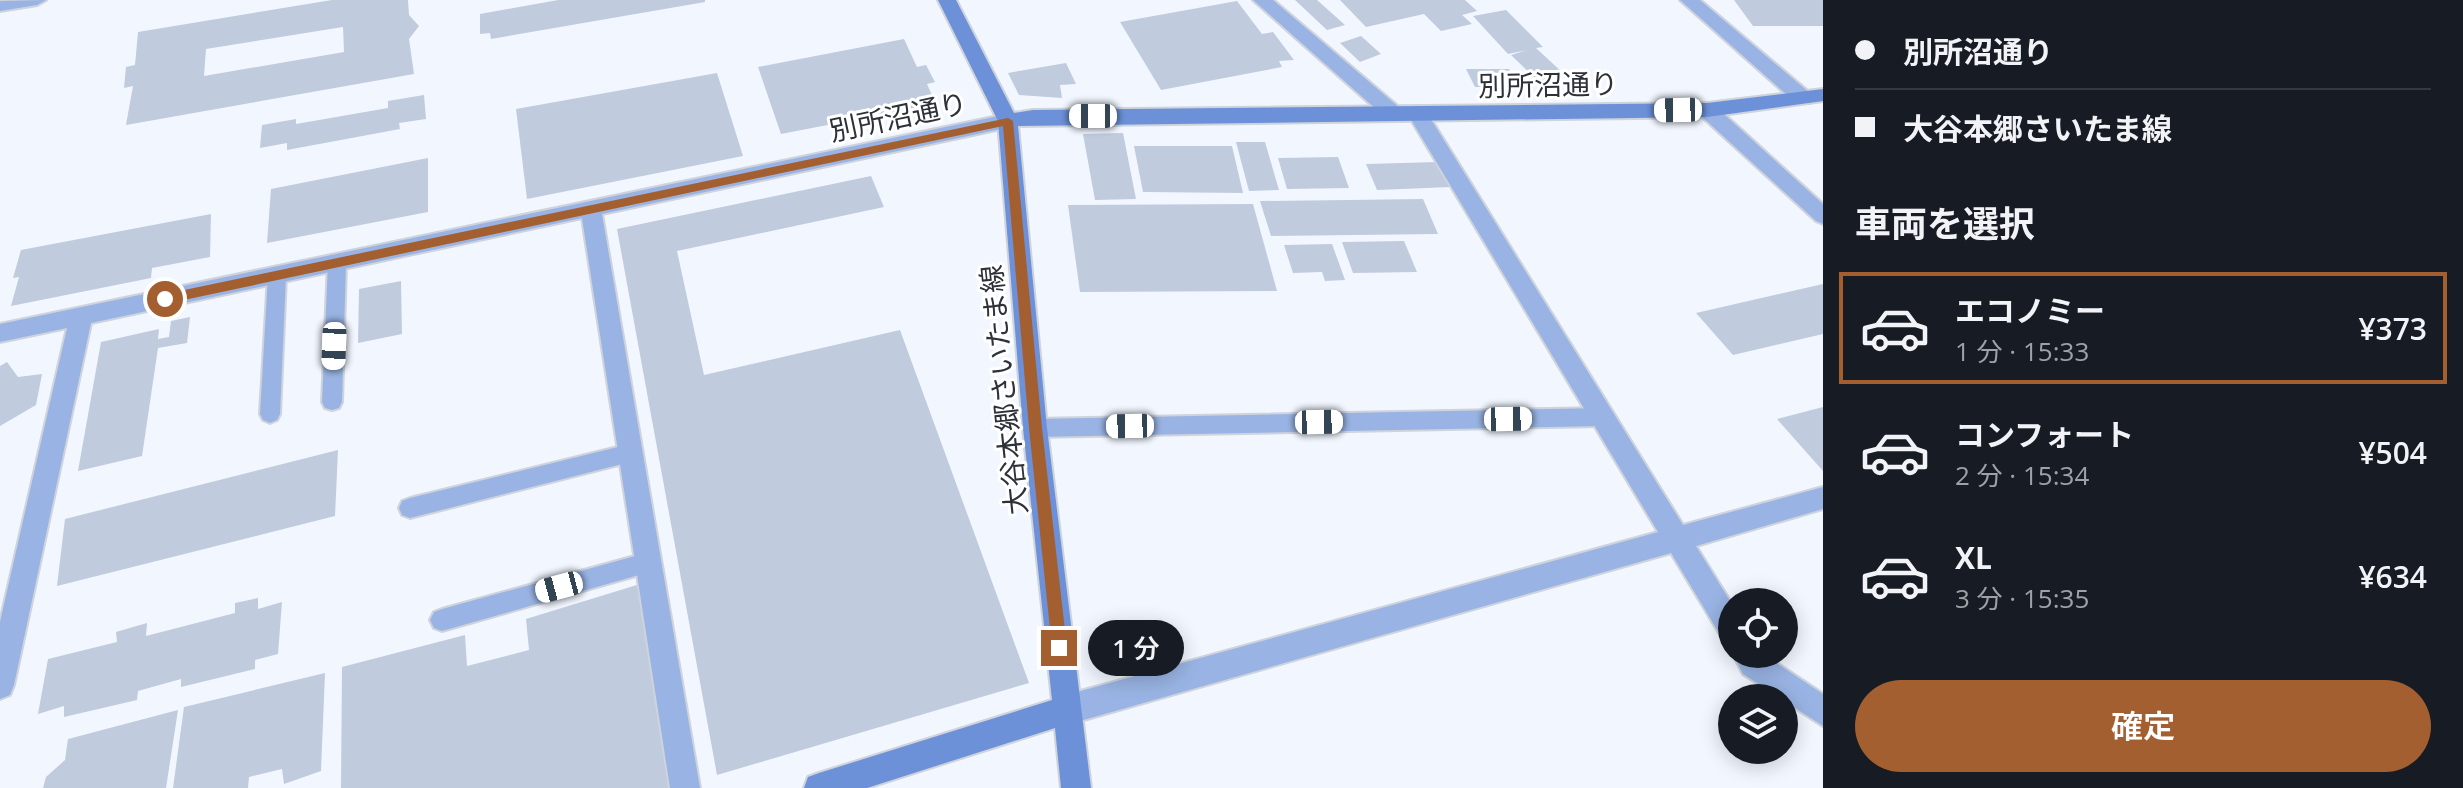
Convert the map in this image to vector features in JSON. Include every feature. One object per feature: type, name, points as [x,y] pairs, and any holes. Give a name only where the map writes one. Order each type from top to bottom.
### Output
[{"type":"street","points":[[0,6],[37,0]]},
{"type":"street","name":"大谷本郷さいたま線","points":[[947,0],[1008,121],[1035,428],[1076,788]]},
{"type":"street","points":[[1262,0],[1393,113]]},
{"type":"street","points":[[1689,0],[1813,97]]},
{"type":"street","name":"別所沼通り","points":[[0,333],[1033,117],[1707,110],[1813,97]]},
{"type":"street","points":[[1707,110],[1823,216]]},
{"type":"street","points":[[1417,113],[1718,606]]},
{"type":"street","points":[[591,209],[646,563],[685,788]]},
{"type":"street","points":[[0,685],[81,316]]},
{"type":"street","points":[[819,788],[1066,710],[1823,498]]},
{"type":"street","points":[[1759,668],[1823,711]]},
{"type":"lane","points":[[332,402],[337,263]]},
{"type":"lane","points":[[270,414],[277,275]]},
{"type":"lane","points":[[1035,428],[1602,417]]},
{"type":"lane","points":[[410,508],[630,453]]},
{"type":"lane","points":[[442,620],[646,563]]},
{"type":"building","points":[[332,0],[408,0],[409,15],[419,26],[409,39],[414,74],[126,125],[133,86],[124,88],[126,67],[135,65],[138,32]],"holes":[[[343,27],[344,52],[204,76],[206,49]]]},
{"type":"building","points":[[558,0],[705,2],[491,39],[490,33],[480,34],[480,14]]},
{"type":"building","points":[[1295,0],[1317,0],[1345,25],[1327,30]]},
{"type":"building","points":[[1340,0],[1465,0],[1477,11],[1462,15],[1472,24],[1441,31],[1424,14],[1366,27]]},
{"type":"building","points":[[1734,0],[1823,0],[1823,26],[1753,26]]},
{"type":"building","points":[[1237,1],[1262,34],[1273,32],[1294,60],[1279,61],[1282,67],[1161,90],[1120,22]]},
{"type":"building","points":[[1506,10],[1543,47],[1536,48],[1564,74],[1538,81],[1511,55],[1527,50],[1508,54],[1473,16]]},
{"type":"building","points":[[1361,36],[1381,54],[1360,62],[1340,43]]},
{"type":"building","points":[[904,39],[917,67],[926,65],[935,82],[927,84],[936,104],[781,134],[758,67]]},
{"type":"building","points":[[1066,63],[1076,84],[1060,85],[1062,98],[1019,95],[1008,73]]},
{"type":"building","points":[[1466,69],[1509,69],[1519,87],[1475,87]]},
{"type":"building","points":[[717,73],[743,156],[527,199],[516,109]]},
{"type":"building","points":[[424,95],[426,119],[399,123],[400,129],[287,150],[287,143],[260,148],[262,125],[296,119],[296,124],[388,108],[388,101]]},
{"type":"building","points":[[1123,133],[1136,199],[1095,200],[1083,134]]},
{"type":"building","points":[[1236,142],[1265,142],[1279,190],[1249,191]]},
{"type":"building","points":[[1134,146],[1232,146],[1243,193],[1143,192]]},
{"type":"building","points":[[1338,157],[1349,188],[1287,189],[1278,158]]},
{"type":"building","points":[[428,158],[428,212],[267,243],[271,189]]},
{"type":"building","points":[[1438,162],[1451,187],[1377,190],[1366,164]]},
{"type":"building","points":[[871,176],[884,207],[677,251],[704,375],[900,330],[1029,683],[717,775],[617,229]]},
{"type":"building","points":[[1423,199],[1438,234],[1271,236],[1260,201]]},
{"type":"building","points":[[1253,204],[1277,291],[1080,292],[1068,205]]},
{"type":"building","points":[[211,214],[210,257],[152,268],[151,278],[11,306],[19,277],[13,278],[21,250]]},
{"type":"building","points":[[1404,241],[1417,272],[1353,273],[1342,242]]},
{"type":"building","points":[[1332,244],[1345,280],[1325,281],[1322,272],[1293,273],[1284,245]]},
{"type":"building","points":[[401,281],[402,334],[358,343],[359,289]]},
{"type":"building","points":[[1823,284],[1823,334],[1733,355],[1696,313]]},
{"type":"building","points":[[190,317],[187,343],[158,348],[142,456],[78,471],[101,342],[159,329],[158,339],[169,337],[171,321]]},
{"type":"building","points":[[7,362],[18,377],[42,374],[36,405],[0,426],[0,366]]},
{"type":"building","points":[[1823,407],[1823,471],[1777,419]]},
{"type":"building","points":[[338,450],[335,516],[57,586],[65,519]]},
{"type":"building","points":[[640,584],[674,788],[341,788],[342,667],[465,635],[467,666],[529,650],[526,619]]},
{"type":"building","points":[[258,598],[258,609],[282,602],[278,654],[255,660],[255,669],[181,687],[181,679],[138,691],[137,700],[64,717],[64,706],[38,714],[48,659],[117,642],[116,632],[147,623],[146,636],[235,613],[235,603]]},
{"type":"building","points":[[325,673],[321,771],[284,784],[282,769],[249,777],[248,788],[173,788],[184,707]]},
{"type":"building","points":[[178,710],[166,788],[43,788],[46,777],[65,760],[68,739]]},
{"type":"route","points":[[165,299],[1008,121],[1035,428],[1059,648]]}]
